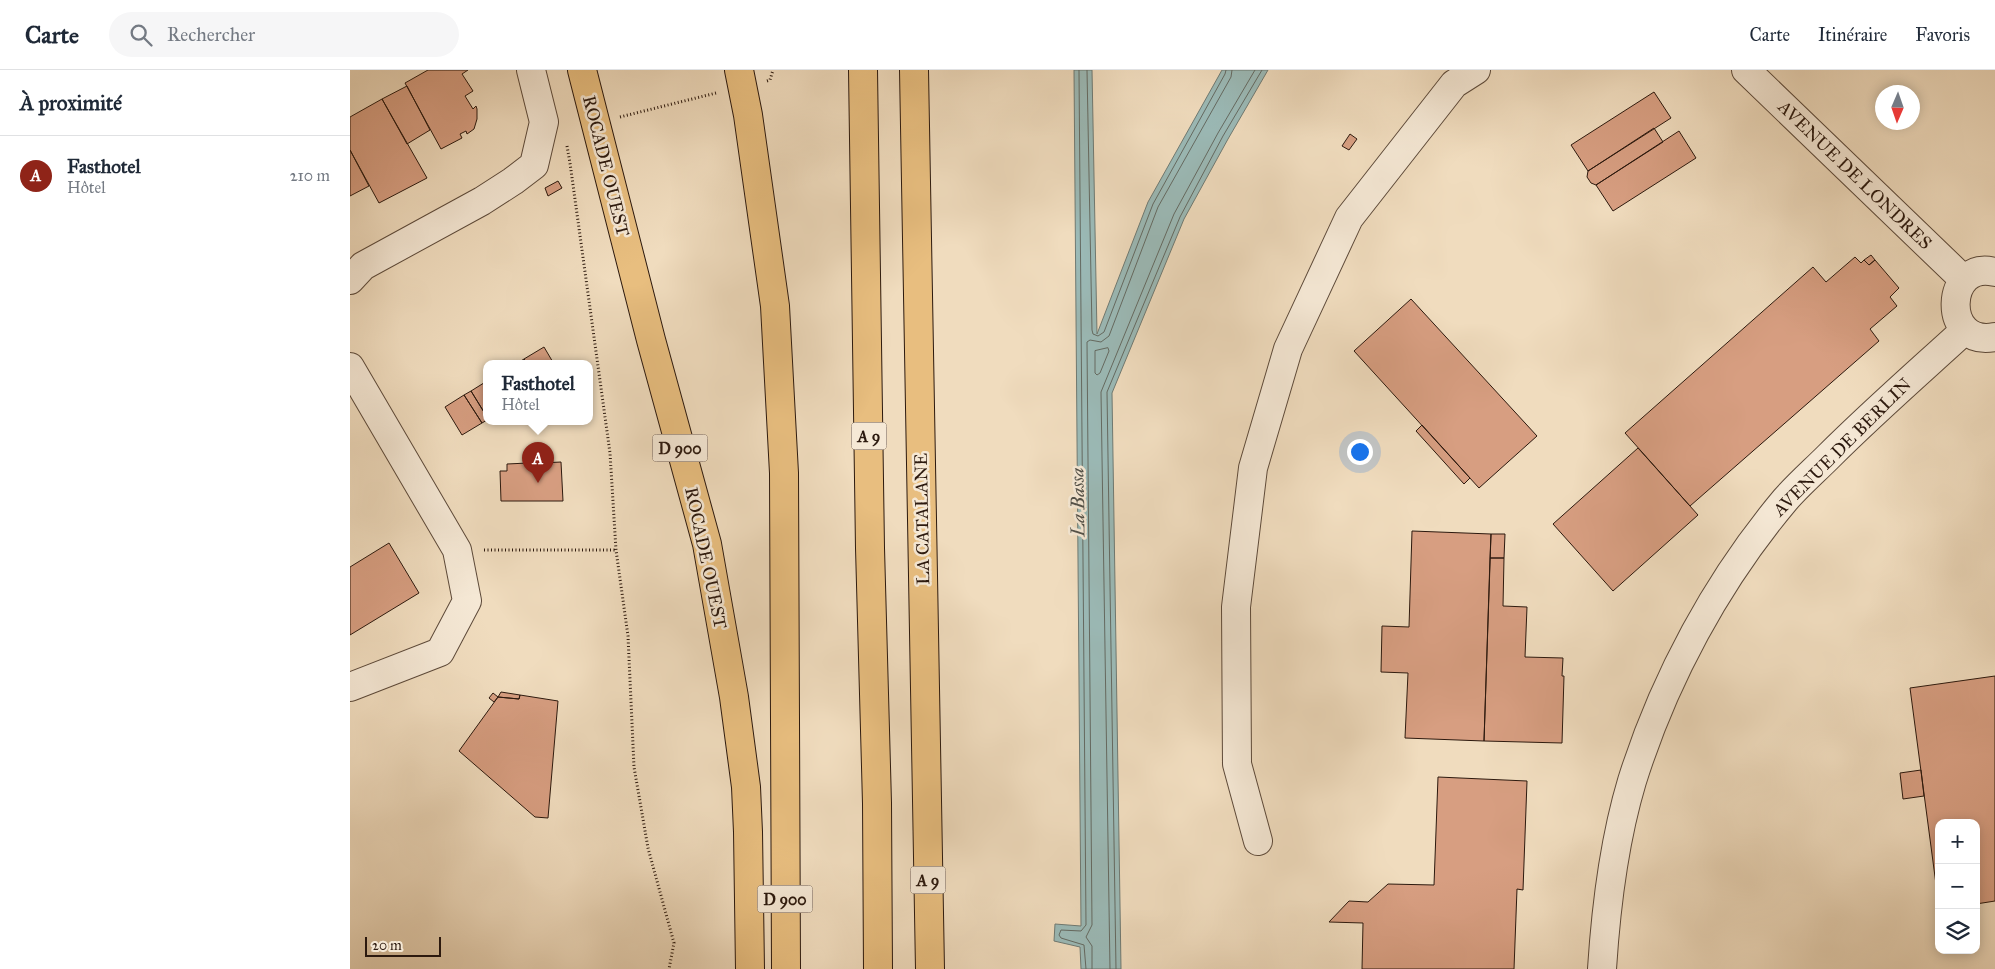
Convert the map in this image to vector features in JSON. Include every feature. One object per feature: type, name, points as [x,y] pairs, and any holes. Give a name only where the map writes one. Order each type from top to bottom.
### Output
[{"type":"highway","name":"ROCADE OUEST","points":[[582,70],[651,340],[707,544],[734,697],[746,787],[750,969]]},
{"type":"highway","name":"A 9","points":[[863,70],[870,548],[877,803],[878,969]]},
{"type":"highway","name":"LA CATALANE","points":[[914,70],[930,969]]},
{"type":"highway","name":"D 900","points":[[732,81],[748,116],[776,316],[784,473],[786,969]]},
{"type":"street","points":[[350,280],[363,266],[482,201],[513,181],[534,164],[544,122],[530,70]]},
{"type":"street","points":[[1258,841],[1238,764],[1236,607],[1252,468],[1288,349],[1349,218],[1454,84],[1476,70]]},
{"type":"street","name":"AVENUE DE LONDRES","points":[[1746,70],[1964,280]]},
{"type":"street","points":[[1995,272],[1990,270],[1976,272],[1964,280],[1956,292],[1954,305],[1957,319],[1966,330],[1976,336],[1995,337]]},
{"type":"street","name":"AVENUE DE BERLIN","points":[[1602,969],[1610,886],[1632,782],[1670,683],[1722,587],[1756,537],[1786,499],[1850,436],[1966,330]]},
{"type":"street","points":[[350,367],[457,550],[467,602],[440,652],[350,687]]},
{"type":"path","points":[[764,81],[770,80],[773,70]]},
{"type":"path","points":[[612,119],[732,81]]},
{"type":"path","points":[[570,163],[610,452],[616,550],[628,636],[634,767],[648,848],[674,943],[669,969]]},
{"type":"path","points":[[457,550],[616,550]]},
{"type":"water","points":[[1074,70],[1092,70],[1097,334],[1148,202],[1222,70],[1268,70],[1184,219],[1112,393],[1121,969],[1081,969],[1080,947],[1054,941],[1055,924],[1081,926]]},
{"type":"building","points":[[428,70],[468,70],[462,74],[473,91],[465,96],[473,109],[476,106],[477,109],[474,129],[467,134],[466,131],[460,134],[462,138],[441,149],[405,83]]},
{"type":"building","points":[[407,86],[430,130],[407,144],[382,99]]},
{"type":"building","points":[[1654,92],[1671,118],[1588,171],[1571,145]]},
{"type":"building","points":[[382,99],[427,178],[379,203],[350,150],[350,117]]},
{"type":"building","points":[[1654,128],[1663,142],[1596,185],[1591,183],[1587,177],[1588,171]]},
{"type":"building","points":[[1679,131],[1696,158],[1613,211],[1596,185]]},
{"type":"building","points":[[1350,134],[1357,139],[1349,150],[1342,146]]},
{"type":"building","points":[[350,150],[369,186],[350,196]]},
{"type":"building","points":[[558,181],[562,188],[548,196],[545,188]]},
{"type":"building","points":[[1871,255],[1875,260],[1869,265],[1864,260]]},
{"type":"building","points":[[1855,257],[1861,263],[1864,260],[1869,265],[1875,260],[1899,288],[1890,297],[1897,306],[1870,329],[1879,341],[1690,506],[1625,433],[1813,267],[1826,282]]},
{"type":"building","points":[[1411,299],[1537,436],[1479,488],[1354,351]]},
{"type":"building","points":[[544,347],[552,360],[525,360]]},
{"type":"building","points":[[483,384],[483,410],[471,391]]},
{"type":"building","points":[[471,391],[483,410],[483,422],[482,423],[464,395]]},
{"type":"building","points":[[464,395],[482,423],[462,435],[445,407]]},
{"type":"building","points":[[1422,425],[1470,478],[1464,484],[1416,431]]},
{"type":"building","points":[[1638,448],[1698,515],[1613,591],[1553,524]]},
{"type":"building","points":[[528,450],[540,450],[541,463],[561,462],[563,501],[501,501],[500,471],[507,471],[507,464],[528,463]]},
{"type":"building","points":[[1412,531],[1491,534],[1484,741],[1405,738],[1408,673],[1381,672],[1382,626],[1409,627]]},
{"type":"building","points":[[1491,534],[1505,534],[1504,558],[1490,558]]},
{"type":"building","points":[[389,543],[419,593],[350,635],[350,567]]},
{"type":"building","points":[[1490,558],[1504,558],[1503,606],[1527,607],[1525,657],[1563,658],[1562,743],[1484,741]]},
{"type":"building","points":[[1995,676],[1995,901],[1980,903],[1980,819],[1935,819],[1935,877],[1910,688]]},
{"type":"building","points":[[501,692],[520,695],[519,699],[498,697]]},
{"type":"building","points":[[493,693],[498,697],[494,702],[489,698]]},
{"type":"building","points":[[520,695],[558,701],[548,818],[535,817],[459,751],[498,697],[519,699]]},
{"type":"building","points":[[1921,770],[1924,796],[1903,799],[1900,773]]},
{"type":"building","points":[[1438,777],[1527,781],[1523,890],[1517,889],[1514,969],[1362,969],[1363,923],[1329,922],[1349,901],[1368,902],[1388,884],[1434,885]]},
{"type":"place","name":"Fasthotel","points":[[538,483]]},
{"type":"water label","name":"La Bassa","points":[[1077,502]]}]
